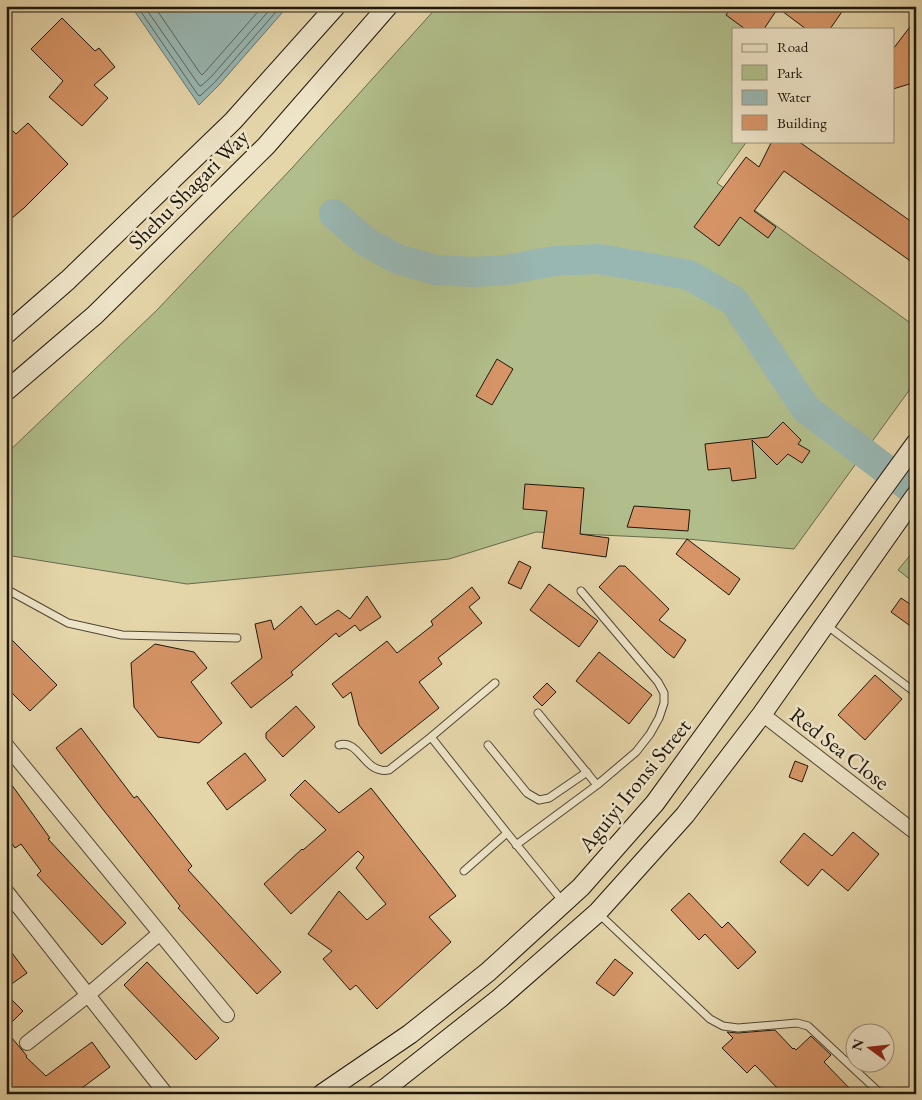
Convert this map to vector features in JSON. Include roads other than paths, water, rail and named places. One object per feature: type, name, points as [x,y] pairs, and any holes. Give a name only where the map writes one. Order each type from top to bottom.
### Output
[{"type":"main road","name":"Shehu Shagari Way","points":[[6,334],[68,280],[233,121],[336,6]]},
{"type":"main road","name":"Shehu Shagari Way","points":[[6,391],[95,315],[266,146],[388,6]]},
{"type":"main road","name":"Aguiyi Ironsi Street","points":[[322,1094],[410,1034],[488,972],[581,888],[655,803],[913,447]]},
{"type":"main road","points":[[378,1094],[500,998],[597,913],[685,815],[762,714],[916,494]]},
{"type":"street","name":"Red Sea Close","points":[[762,714],[916,833]]},
{"type":"street","points":[[6,745],[12,762],[160,933],[227,1016]]},
{"type":"street","points":[[6,891],[166,1094]]},
{"type":"street","points":[[27,1042],[88,994],[160,933]]},
{"type":"lane","points":[[6,589],[68,624],[122,635],[237,638]]},
{"type":"lane","points":[[516,845],[597,785],[636,752],[650,734],[659,718],[664,703],[664,694],[658,682],[581,591]]},
{"type":"lane","points":[[825,624],[912,690]]},
{"type":"lane","points":[[339,745],[345,743],[350,745],[372,766],[380,770],[389,770],[495,683]]},
{"type":"lane","points":[[538,713],[597,785]]},
{"type":"lane","points":[[431,737],[564,903]]},
{"type":"lane","points":[[488,745],[527,793],[539,800],[549,798],[587,772]]},
{"type":"lane","points":[[464,871],[507,833]]},
{"type":"lane","points":[[597,913],[710,1019],[723,1026],[738,1028],[797,1023],[808,1026],[882,1094]]},
{"type":"water","points":[[131,6],[288,6],[219,85],[199,105]]},
{"type":"waterway","points":[[334,214],[365,241],[397,259],[436,270],[474,272],[506,270],[554,261],[599,259],[689,275],[734,301],[806,409],[916,492]]}]
